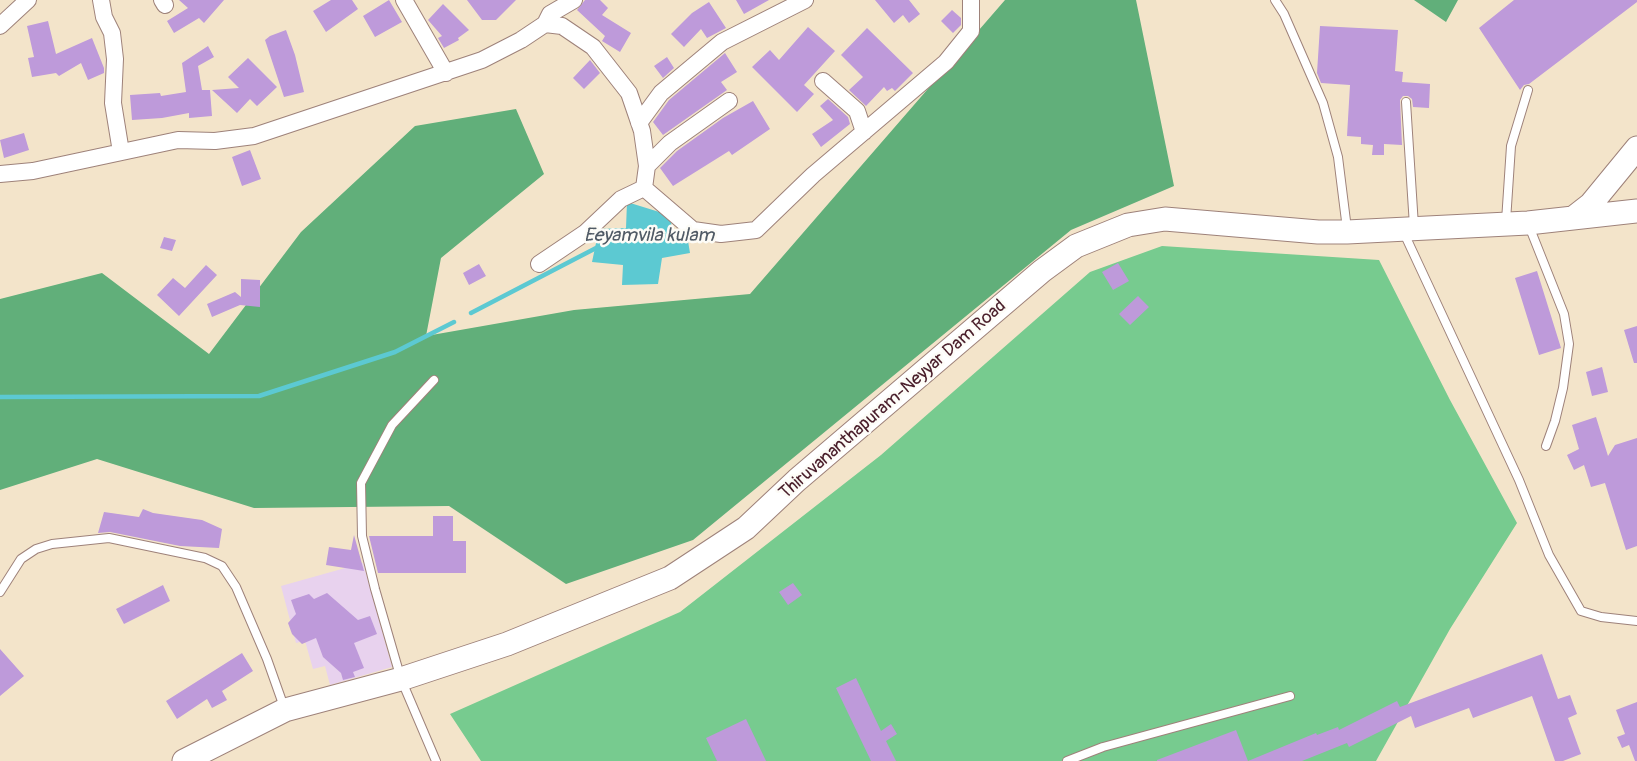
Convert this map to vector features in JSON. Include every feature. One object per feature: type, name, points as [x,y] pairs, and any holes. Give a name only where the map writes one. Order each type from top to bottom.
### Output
[{"type":"main road","points":[[1573,218],[1591,204],[1637,148]]},
{"type":"main road","name":"Thiruvananthapuram-Neyyar Dam Road","points":[[184,761],[285,710],[401,679],[506,644],[670,578],[746,528],[797,480],[1042,271],[1076,246],[1128,225],[1165,219],[1318,232],[1348,232],[1517,223],[1637,211]]},
{"type":"street","points":[[0,26],[28,0]]},
{"type":"street","points":[[101,0],[104,17],[112,33],[115,60],[113,103],[121,152]]},
{"type":"street","points":[[404,0],[446,73]]},
{"type":"street","points":[[0,174],[33,171],[178,140],[215,141],[254,136],[482,60],[521,40],[545,24],[550,14],[573,0]]},
{"type":"street","points":[[639,123],[661,93],[722,43],[805,0]]},
{"type":"street","points":[[644,188],[693,230],[721,234],[757,230],[813,175],[946,62],[971,31],[971,0]]},
{"type":"street","points":[[545,24],[562,26],[593,47],[629,93],[639,123],[647,166],[644,188]]},
{"type":"street","points":[[823,80],[857,111],[864,132]]},
{"type":"street","points":[[647,166],[670,143],[729,101]]},
{"type":"street","points":[[539,264],[585,233],[621,199],[644,188]]},
{"type":"lane","points":[[1275,0],[1284,14],[1323,103],[1338,157],[1348,232]]},
{"type":"lane","points":[[1528,90],[1511,146],[1517,223],[1564,314],[1569,344],[1563,388],[1546,446]]},
{"type":"lane","points":[[1406,102],[1408,229],[1549,555],[1581,611],[1601,617],[1637,621]]},
{"type":"lane","points":[[434,380],[392,425],[361,483],[362,536],[401,679],[436,761]]},
{"type":"lane","points":[[0,592],[21,559],[36,549],[52,544],[109,538],[205,558],[222,566],[236,587],[267,659],[285,710]]},
{"type":"lane","points":[[1067,761],[1103,747],[1290,696]]},
{"type":"shaded area","points":[[363,563],[392,667],[330,685],[325,666],[313,669],[305,641],[296,643],[281,586]]},
{"type":"green space","points":[[1005,0],[1136,0],[1174,186],[1071,230],[693,540],[566,584],[449,506],[254,508],[97,459],[0,490],[0,299],[102,273],[209,354],[301,232],[415,126],[516,109],[544,174],[441,258],[426,336],[574,310],[750,294]]},
{"type":"green space","points":[[1414,0],[1458,0],[1446,22]]},
{"type":"green space","points":[[1162,246],[1379,260],[1450,400],[1517,523],[1450,629],[1376,761],[481,761],[450,714],[680,612],[881,455],[1090,272]]},
{"type":"water","name":"Eeyamvila kulam","points":[[627,202],[669,215],[673,230],[686,229],[690,253],[662,258],[658,284],[622,285],[623,265],[592,262],[599,229],[626,228]]},
{"type":"building","points":[[179,0],[224,0],[204,23],[199,18],[174,33],[167,21],[188,8]]},
{"type":"building","points":[[331,0],[352,0],[358,9],[326,32],[313,11]]},
{"type":"building","points":[[389,0],[402,22],[375,37],[363,16]]},
{"type":"building","points":[[467,0],[516,0],[496,20],[482,20]]},
{"type":"building","points":[[585,0],[600,0],[608,8],[602,15],[631,33],[620,52],[602,41],[605,36],[577,10]]},
{"type":"building","points":[[736,0],[769,0],[744,14]]},
{"type":"building","points":[[875,0],[909,0],[920,14],[909,23],[903,15],[894,23]]},
{"type":"building","points":[[1514,0],[1637,2],[1520,90],[1479,28]]},
{"type":"building","points":[[709,2],[726,28],[707,38],[701,29],[684,47],[671,34],[692,13]]},
{"type":"building","points":[[443,4],[469,30],[458,38],[459,40],[444,48],[438,38],[442,36],[428,20]]},
{"type":"building","points":[[952,10],[961,18],[961,25],[953,33],[941,21]]},
{"type":"building","points":[[48,21],[56,54],[92,38],[104,73],[88,80],[81,63],[59,76],[56,73],[32,77],[28,58],[34,57],[27,26]]},
{"type":"building","points":[[1320,26],[1398,30],[1395,71],[1403,72],[1402,82],[1430,84],[1429,108],[1413,107],[1412,99],[1408,96],[1403,96],[1400,100],[1402,145],[1384,144],[1384,155],[1372,155],[1373,145],[1361,144],[1361,137],[1347,136],[1350,85],[1321,83],[1317,73]]},
{"type":"building","points":[[808,27],[835,51],[804,85],[814,94],[797,112],[752,67],[770,50],[779,60]]},
{"type":"building","points":[[867,28],[913,73],[895,91],[892,88],[887,91],[884,87],[866,106],[849,90],[863,77],[841,55]]},
{"type":"building","points":[[286,30],[304,92],[284,97],[265,40]]},
{"type":"building","points":[[208,46],[214,57],[198,66],[202,90],[210,90],[212,116],[189,118],[189,113],[132,120],[130,95],[160,93],[161,96],[186,92],[182,63]]},
{"type":"building","points":[[725,53],[737,72],[721,82],[727,90],[663,135],[653,122],[669,100]]},
{"type":"building","points":[[667,57],[674,68],[663,78],[654,66]]},
{"type":"building","points":[[248,58],[277,87],[257,106],[250,99],[237,113],[212,90],[239,88],[228,77]]},
{"type":"building","points":[[590,60],[600,73],[584,89],[573,78]]},
{"type":"building","points":[[828,99],[848,117],[850,124],[821,147],[812,134],[833,120],[820,106]]},
{"type":"building","points":[[753,101],[770,129],[732,155],[729,151],[673,186],[660,168],[677,151],[723,118]]},
{"type":"building","points":[[24,133],[29,150],[4,158],[0,140]]},
{"type":"building","points":[[250,150],[261,179],[242,186],[232,157]]},
{"type":"building","points":[[164,237],[176,240],[172,251],[160,248]]},
{"type":"building","points":[[1118,263],[1129,281],[1113,290],[1102,272]]},
{"type":"building","points":[[479,264],[486,276],[469,285],[463,273]]},
{"type":"building","points":[[206,265],[217,275],[179,316],[157,295],[173,278],[185,288]]},
{"type":"building","points":[[1537,271],[1561,348],[1539,355],[1515,278]]},
{"type":"building","points":[[241,279],[260,280],[260,307],[240,305],[212,317],[207,304],[235,292],[241,297]]},
{"type":"building","points":[[1138,296],[1149,307],[1130,325],[1119,314]]},
{"type":"building","points":[[1637,326],[1637,363],[1634,363],[1624,330]]},
{"type":"building","points":[[1602,367],[1608,392],[1592,396],[1586,372]]},
{"type":"building","points":[[1596,417],[1608,456],[1615,445],[1637,438],[1637,546],[1626,550],[1605,483],[1591,487],[1584,465],[1574,470],[1567,455],[1579,449],[1572,425]]},
{"type":"building","points":[[143,509],[202,520],[222,529],[219,548],[180,546],[110,532],[98,533],[104,512],[139,517]]},
{"type":"building","points":[[433,516],[453,516],[453,541],[466,541],[466,573],[378,573],[369,536],[433,536]]},
{"type":"building","points":[[354,535],[364,571],[326,565],[329,547],[351,550]]},
{"type":"building","points":[[793,583],[802,595],[788,605],[779,592]]},
{"type":"building","points":[[163,585],[170,601],[124,624],[116,609]]},
{"type":"building","points":[[327,593],[358,620],[370,616],[377,634],[354,643],[364,668],[353,672],[355,677],[343,680],[341,673],[323,657],[316,638],[302,644],[292,634],[288,623],[296,614],[291,600],[309,594],[314,599]]},
{"type":"building","points":[[0,649],[24,676],[0,696]]},
{"type":"building","points":[[242,653],[253,671],[222,691],[227,700],[212,708],[207,699],[177,719],[166,701]]},
{"type":"building","points":[[1542,654],[1558,699],[1570,695],[1577,714],[1568,718],[1581,754],[1563,761],[1555,761],[1532,696],[1473,718],[1469,708],[1415,728],[1411,716],[1349,747],[1347,743],[1302,761],[1248,761],[1316,733],[1317,735],[1338,727],[1339,730],[1397,701],[1400,707]]},
{"type":"building","points":[[856,678],[881,731],[891,724],[897,734],[886,741],[896,761],[871,761],[836,688]]},
{"type":"building","points":[[1637,702],[1635,761],[1629,745],[1622,748],[1617,737],[1625,734],[1616,710]]},
{"type":"building","points":[[746,719],[766,761],[717,761],[706,738]]},
{"type":"building","points":[[1236,730],[1248,761],[1157,761],[1157,760]]},
{"type":"waterway","points":[[471,313],[598,247]]},
{"type":"waterway","points":[[0,397],[259,396],[395,352],[454,322]]}]
